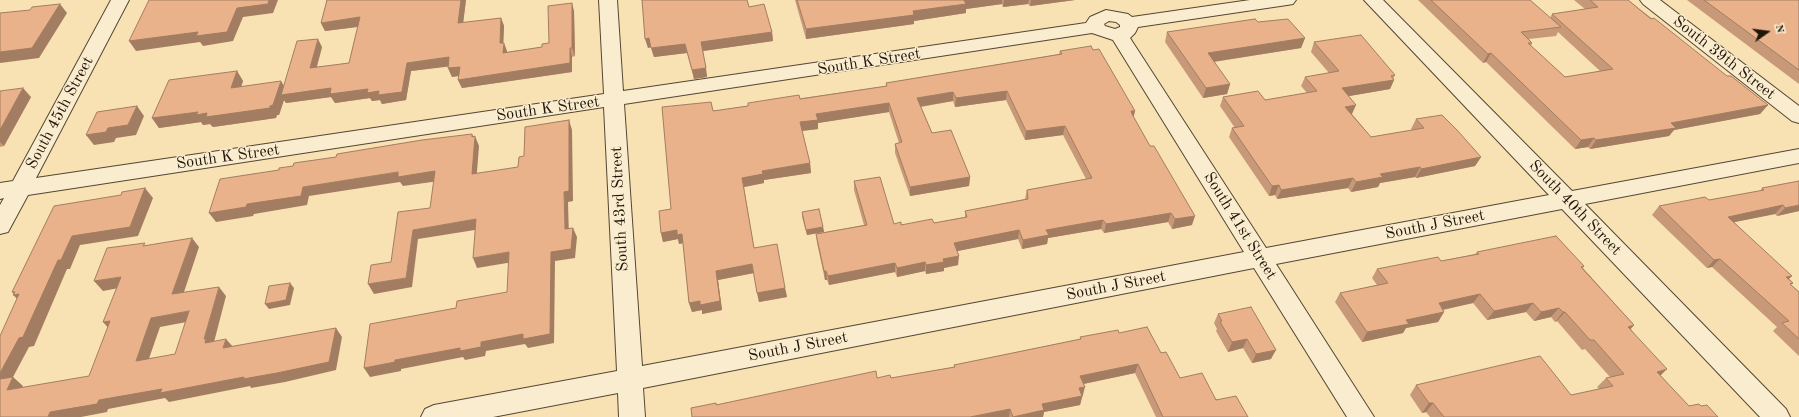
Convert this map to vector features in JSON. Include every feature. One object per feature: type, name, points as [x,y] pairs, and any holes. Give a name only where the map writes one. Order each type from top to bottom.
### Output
[{"type":"street","name":"South 45th Street","points":[[0,226],[120,0]]},
{"type":"street","name":"South 43rd Street","points":[[608,0],[632,417]]},
{"type":"street","points":[[1096,0],[1101,21],[1099,30],[1108,35],[1124,29],[1286,0]]},
{"type":"street","name":"South 40th Street","points":[[1373,0],[1777,417]]},
{"type":"street","name":"South 39th Street","points":[[1649,0],[1799,116]]},
{"type":"street","name":"South K Street","points":[[0,190],[614,100],[1101,21]]},
{"type":"street","name":"South 41st Street","points":[[1124,29],[1260,258],[1361,417]]},
{"type":"street","name":"South J Street","points":[[434,417],[1799,156]]},
{"type":"building","points":[[149,0],[269,0],[268,4],[237,8],[227,32],[196,36],[198,32],[129,41]]},
{"type":"building","points":[[327,0],[461,0],[458,23],[501,18],[500,43],[504,43],[503,53],[542,47],[542,44],[549,43],[548,6],[572,3],[572,48],[570,48],[570,63],[458,80],[460,67],[448,68],[449,57],[407,63],[402,92],[378,95],[379,91],[367,93],[368,89],[330,94],[331,88],[281,95],[297,41],[318,39],[310,68],[349,63],[360,17],[321,23]]},
{"type":"building","points":[[642,0],[747,0],[749,7],[764,4],[772,32],[701,42],[706,68],[692,70],[685,44],[651,48],[649,38],[645,39]]},
{"type":"building","points":[[797,0],[964,0],[966,4],[913,11],[914,15],[806,29]]},
{"type":"building","points":[[1431,0],[1530,0],[1561,27],[1521,32],[1532,43],[1528,43],[1565,77],[1613,69],[1552,14],[1598,7],[1590,0],[1628,0],[1651,19],[1654,18],[1727,76],[1731,76],[1768,105],[1671,123],[1676,128],[1596,140],[1594,138],[1581,140],[1491,53],[1488,54]]},
{"type":"building","points":[[1704,0],[1799,0],[1799,70]]},
{"type":"building","points":[[60,4],[32,48],[0,52],[0,13],[30,10],[32,7]]},
{"type":"building","points":[[1255,19],[1258,22],[1288,19],[1305,38],[1208,53],[1230,84],[1206,88],[1167,32]]},
{"type":"building","points":[[1361,35],[1395,75],[1391,76],[1394,80],[1342,88],[1356,105],[1345,107],[1371,137],[1424,128],[1416,119],[1442,115],[1481,157],[1421,169],[1420,167],[1380,174],[1383,177],[1356,182],[1353,178],[1281,190],[1279,185],[1272,186],[1232,128],[1244,126],[1223,97],[1258,91],[1265,100],[1317,91],[1305,77],[1339,71],[1314,42]]},
{"type":"building","points":[[1091,46],[1093,50],[1099,49],[1135,111],[1131,111],[1150,146],[1154,146],[1195,216],[1175,219],[1171,213],[1106,224],[1103,220],[1046,230],[1049,235],[1023,240],[1019,230],[954,243],[959,256],[943,259],[944,262],[926,265],[925,262],[897,268],[895,263],[828,276],[826,271],[824,271],[816,234],[867,225],[854,181],[880,177],[894,224],[901,222],[901,225],[932,219],[934,223],[967,217],[965,211],[1028,199],[1027,190],[1092,178],[1065,126],[1026,131],[1007,91],[956,98],[953,92],[917,98],[932,133],[951,130],[970,177],[910,187],[895,144],[902,142],[889,103],[816,114],[818,120],[800,122],[810,163],[762,171],[763,174],[742,178],[754,248],[777,244],[785,288],[757,293],[752,264],[716,271],[720,301],[700,305],[700,301],[689,303],[682,234],[677,235],[677,230],[661,233],[659,211],[671,209],[662,107],[711,102],[713,111],[748,106],[748,103],[799,95],[800,99],[887,86],[886,83],[1062,54],[1060,51]]},
{"type":"building","points":[[237,71],[231,88],[281,81],[273,105],[270,106],[270,108],[206,117],[207,113],[196,115],[198,112],[152,118],[169,80]]},
{"type":"building","points":[[23,88],[0,130],[0,91]]},
{"type":"building","points":[[137,106],[128,125],[108,128],[106,132],[86,135],[97,112]]},
{"type":"building","points":[[569,120],[569,191],[564,192],[565,229],[573,228],[571,249],[551,252],[550,334],[523,339],[523,334],[481,342],[481,347],[460,351],[460,348],[395,360],[395,362],[364,368],[370,324],[456,308],[457,301],[507,292],[509,252],[473,258],[476,219],[413,230],[406,278],[368,284],[371,265],[391,262],[398,212],[430,208],[435,171],[398,177],[398,172],[303,187],[301,196],[247,204],[246,207],[209,213],[220,179],[279,170],[279,168],[293,166],[294,163],[336,157],[337,154],[422,140],[472,134],[472,137],[475,136],[472,174],[518,167],[519,157],[524,156],[525,127]]},
{"type":"building","points":[[1799,181],[1799,205],[1785,208],[1783,205],[1728,217],[1792,276],[1786,277],[1793,283],[1790,284],[1799,292],[1799,339],[1782,323],[1789,321],[1720,259],[1714,260],[1659,206],[1705,197],[1709,200],[1764,190],[1762,188]]},
{"type":"building","points":[[145,188],[130,227],[72,236],[61,260],[58,260],[23,337],[19,338],[0,373],[0,336],[19,294],[13,295],[15,292],[12,292],[54,206],[121,195],[122,192]]},
{"type":"building","points":[[819,209],[823,227],[806,230],[802,212]]},
{"type":"building","points":[[1556,236],[1584,266],[1581,267],[1634,325],[1628,327],[1667,369],[1657,372],[1689,406],[1699,404],[1701,406],[1707,405],[1718,417],[1444,417],[1433,403],[1429,403],[1416,385],[1540,356],[1571,395],[1613,386],[1606,378],[1624,374],[1594,340],[1590,340],[1565,312],[1559,308],[1541,312],[1533,303],[1494,311],[1480,294],[1439,303],[1444,312],[1406,320],[1409,324],[1367,332],[1340,293],[1388,283],[1377,269],[1438,257],[1441,261],[1479,254],[1477,252]]},
{"type":"building","points":[[192,238],[172,294],[219,287],[204,339],[206,339],[205,343],[226,339],[223,348],[336,328],[329,362],[277,373],[243,379],[244,377],[160,393],[162,389],[99,400],[97,404],[50,412],[48,417],[0,417],[0,379],[13,377],[7,390],[89,376],[110,321],[103,322],[121,277],[94,281],[107,248],[145,243],[143,246]],"holes":[[[189,311],[175,354],[136,361],[151,318]]]},
{"type":"building","points":[[290,283],[286,300],[265,304],[269,286]]},
{"type":"building","points":[[1251,307],[1276,350],[1256,354],[1247,339],[1232,342],[1220,322],[1222,321],[1218,314]]},
{"type":"building","points":[[1147,327],[1161,353],[1166,352],[1180,378],[1202,373],[1216,400],[1236,396],[1248,417],[1163,417],[1138,364],[1080,376],[1085,387],[1079,388],[1082,396],[1042,404],[1044,410],[1013,417],[1010,409],[970,417],[692,417],[691,408],[716,403],[716,405],[876,371],[877,378],[890,375],[891,378],[955,367],[954,365],[1081,339],[1080,337],[1118,330],[1119,333]]}]
